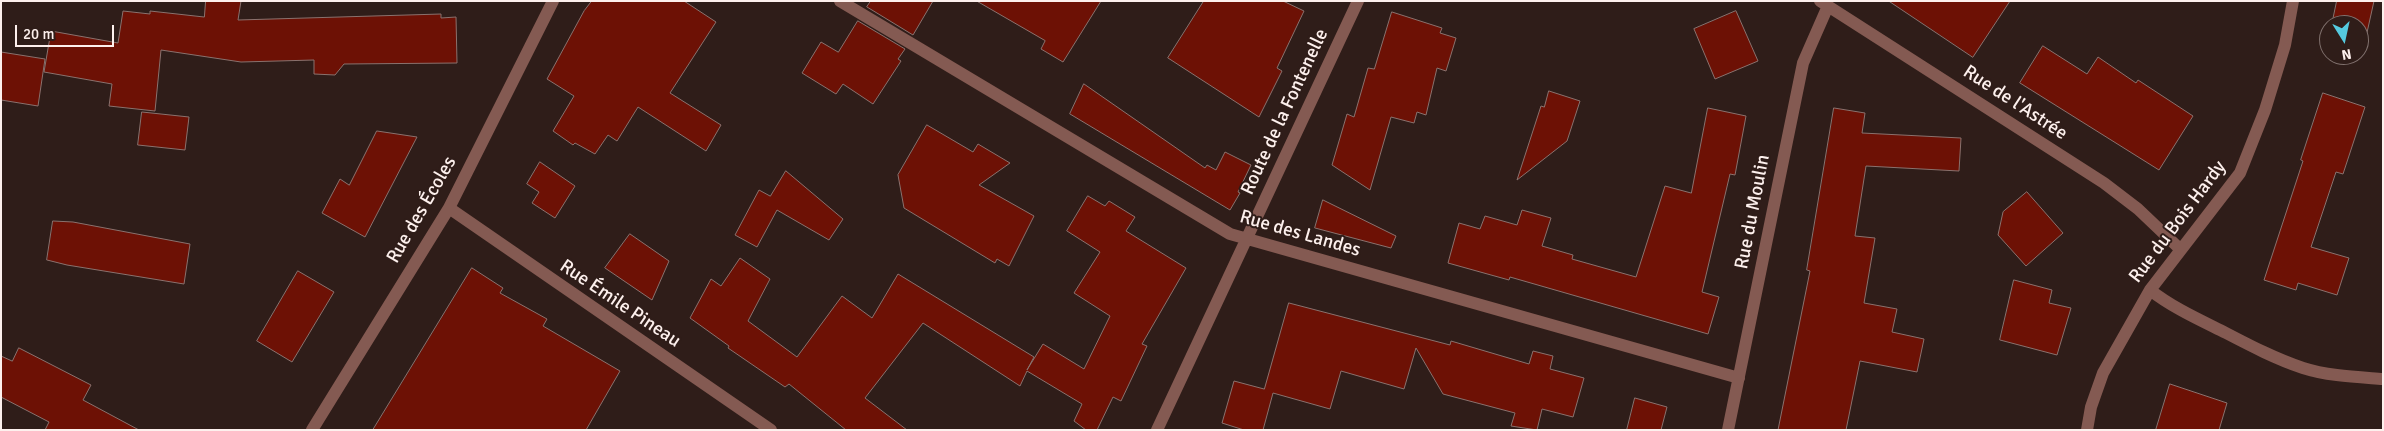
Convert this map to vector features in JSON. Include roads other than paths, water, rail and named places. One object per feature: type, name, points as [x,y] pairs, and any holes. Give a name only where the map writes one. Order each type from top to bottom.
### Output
[{"type":"street","name":"Rue des Écoles","points":[[312,430],[449,208],[552,1]]},
{"type":"street","name":"Rue des Landes","points":[[840,1],[1216,226],[1245,240],[1739,378]]},
{"type":"street","name":"Route de la Fontenelle","points":[[1157,430],[1358,1]]},
{"type":"street","name":"Rue du Bois Hardy","points":[[2087,430],[2091,407],[2102,373],[2150,290],[2240,174],[2268,100],[2284,45],[2293,1]]},
{"type":"street","name":"Rue de l'Astrée","points":[[1824,3],[2104,183],[2138,209],[2180,249]]},
{"type":"street","name":"Rue du Moulin","points":[[1728,430],[1803,63],[1824,3]]},
{"type":"street","name":"Rue Émile Pineau","points":[[449,208],[771,430]]},
{"type":"street","points":[[2150,290],[2161,299],[2201,321],[2264,352],[2304,368],[2342,376],[2383,379]]}]
